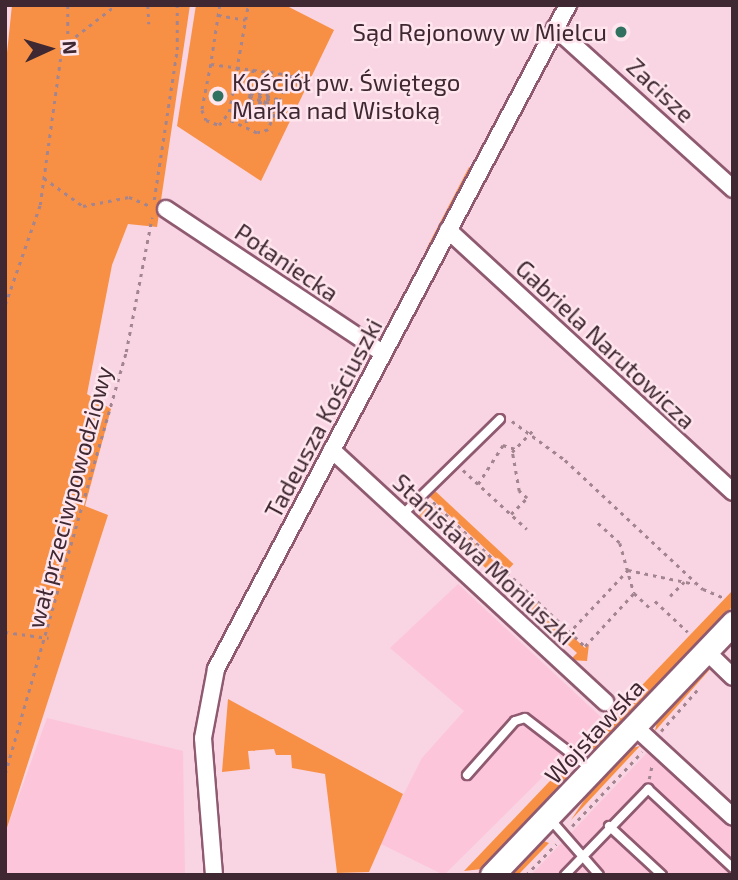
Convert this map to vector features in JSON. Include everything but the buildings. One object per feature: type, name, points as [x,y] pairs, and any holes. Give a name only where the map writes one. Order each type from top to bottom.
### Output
[{"type":"street","name":"Tadeusza Kościuszki","points":[[214,875],[203,760],[209,691],[332,450],[568,5]]},
{"type":"street","name":"Zacisze","points":[[555,28],[733,189]]},
{"type":"street","name":"Połaniecka","points":[[159,208],[383,353]]},
{"type":"street","name":"Gabriela Narutowicza","points":[[448,230],[733,492]]},
{"type":"street","name":"Stanisława Moniuszki","points":[[332,450],[606,702]]},
{"type":"street","name":"Wojsławska","points":[[492,875],[592,770],[643,734],[713,658],[733,622]]},
{"type":"street","points":[[713,658],[733,677]]},
{"type":"street","points":[[643,734],[733,817]]},
{"type":"lane","points":[[402,515],[453,460],[500,419]]},
{"type":"lane","points":[[467,775],[515,721],[525,718],[592,770]]},
{"type":"lane","points":[[565,875],[648,789],[733,868]]},
{"type":"lane","points":[[548,817],[599,875]]},
{"type":"lane","points":[[610,826],[663,875]]},
{"type":"path","points":[[5,305],[40,205],[56,74],[68,37],[68,5]]},
{"type":"path","points":[[68,37],[116,5]]},
{"type":"path","points":[[148,5],[149,24]]},
{"type":"path","name":"wał przeciwpowodziowy","points":[[5,774],[49,638],[127,352],[150,226],[159,208],[177,50],[177,5]]},
{"type":"path","points":[[220,5],[204,116],[211,124],[227,118],[246,120],[257,133],[272,125],[291,75]]},
{"type":"path","points":[[227,118],[248,5]]},
{"type":"path","points":[[218,15],[246,20]]},
{"type":"path","points":[[211,64],[291,75],[305,90]]},
{"type":"path","points":[[246,120],[253,69]]},
{"type":"path","points":[[246,120],[265,101],[273,72]]},
{"type":"path","points":[[249,101],[265,101],[279,109]]},
{"type":"path","points":[[249,101],[265,101],[279,109]]},
{"type":"path","points":[[249,101],[265,101],[279,109]]},
{"type":"path","points":[[265,101],[272,125]]},
{"type":"path","points":[[43,178],[83,206],[128,197],[159,208]]},
{"type":"path","points":[[500,419],[532,432],[698,584],[722,597]]},
{"type":"path","points":[[511,514],[527,498],[511,461],[516,449],[532,432]]},
{"type":"path","points":[[478,484],[503,445],[516,449]]},
{"type":"path","points":[[453,460],[527,529]]},
{"type":"path","points":[[423,493],[585,646],[634,593]]},
{"type":"path","points":[[598,523],[620,543],[634,593],[649,607]]},
{"type":"path","points":[[628,570],[698,584]]},
{"type":"path","points":[[562,639],[628,570]]},
{"type":"path","points":[[500,595],[515,580]]},
{"type":"path","points":[[670,596],[684,582]]},
{"type":"path","points":[[655,601],[688,632]]},
{"type":"path","points":[[5,632],[49,638]]},
{"type":"path","points":[[643,734],[713,658]]},
{"type":"path","points":[[526,875],[644,749],[654,757],[648,789]]},
{"type":"shaded area","points":[[12,5],[190,5],[157,227],[128,224],[112,265],[87,394],[111,409],[85,506],[108,515],[5,834],[5,72]]},
{"type":"shaded area","points":[[196,5],[285,5],[334,30],[261,181],[177,126]]},
{"type":"shaded area","points":[[469,167],[473,169],[424,253]]},
{"type":"shaded area","points":[[433,489],[513,564],[508,570],[428,495]]},
{"type":"shaded area","points":[[425,497],[508,574],[505,586],[428,514],[418,519]]},
{"type":"shaded area","points":[[458,584],[602,718],[444,875],[379,843],[422,758],[464,711],[390,648]]},
{"type":"shaded area","points":[[733,590],[733,606],[597,749],[581,749]]},
{"type":"shaded area","points":[[533,600],[566,631],[560,638],[528,606]]},
{"type":"shaded area","points":[[571,635],[585,648],[589,644],[587,661],[570,660],[577,653],[564,641]]},
{"type":"shaded area","points":[[709,664],[712,667],[655,731],[658,717]]},
{"type":"shaded area","points":[[228,699],[403,794],[369,872],[337,873],[325,774],[292,768],[291,755],[276,755],[274,749],[248,751],[250,769],[222,772]]},
{"type":"shaded area","points":[[47,718],[183,751],[185,875],[5,875],[5,834]]},
{"type":"shaded area","points":[[661,738],[733,803],[733,875],[531,875]]},
{"type":"shaded area","points":[[640,746],[571,820],[595,784],[628,749]]},
{"type":"shaded area","points":[[569,761],[566,781],[482,869],[464,871]]},
{"type":"shaded area","points":[[541,840],[549,843],[518,875],[508,875]]},
{"type":"place","name":"Sąd Rejonowy w Mielcu","points":[[621,32]]},
{"type":"place","name":"Kościół pw. Świętego Marka nad Wisłoką","points":[[218,96]]}]
